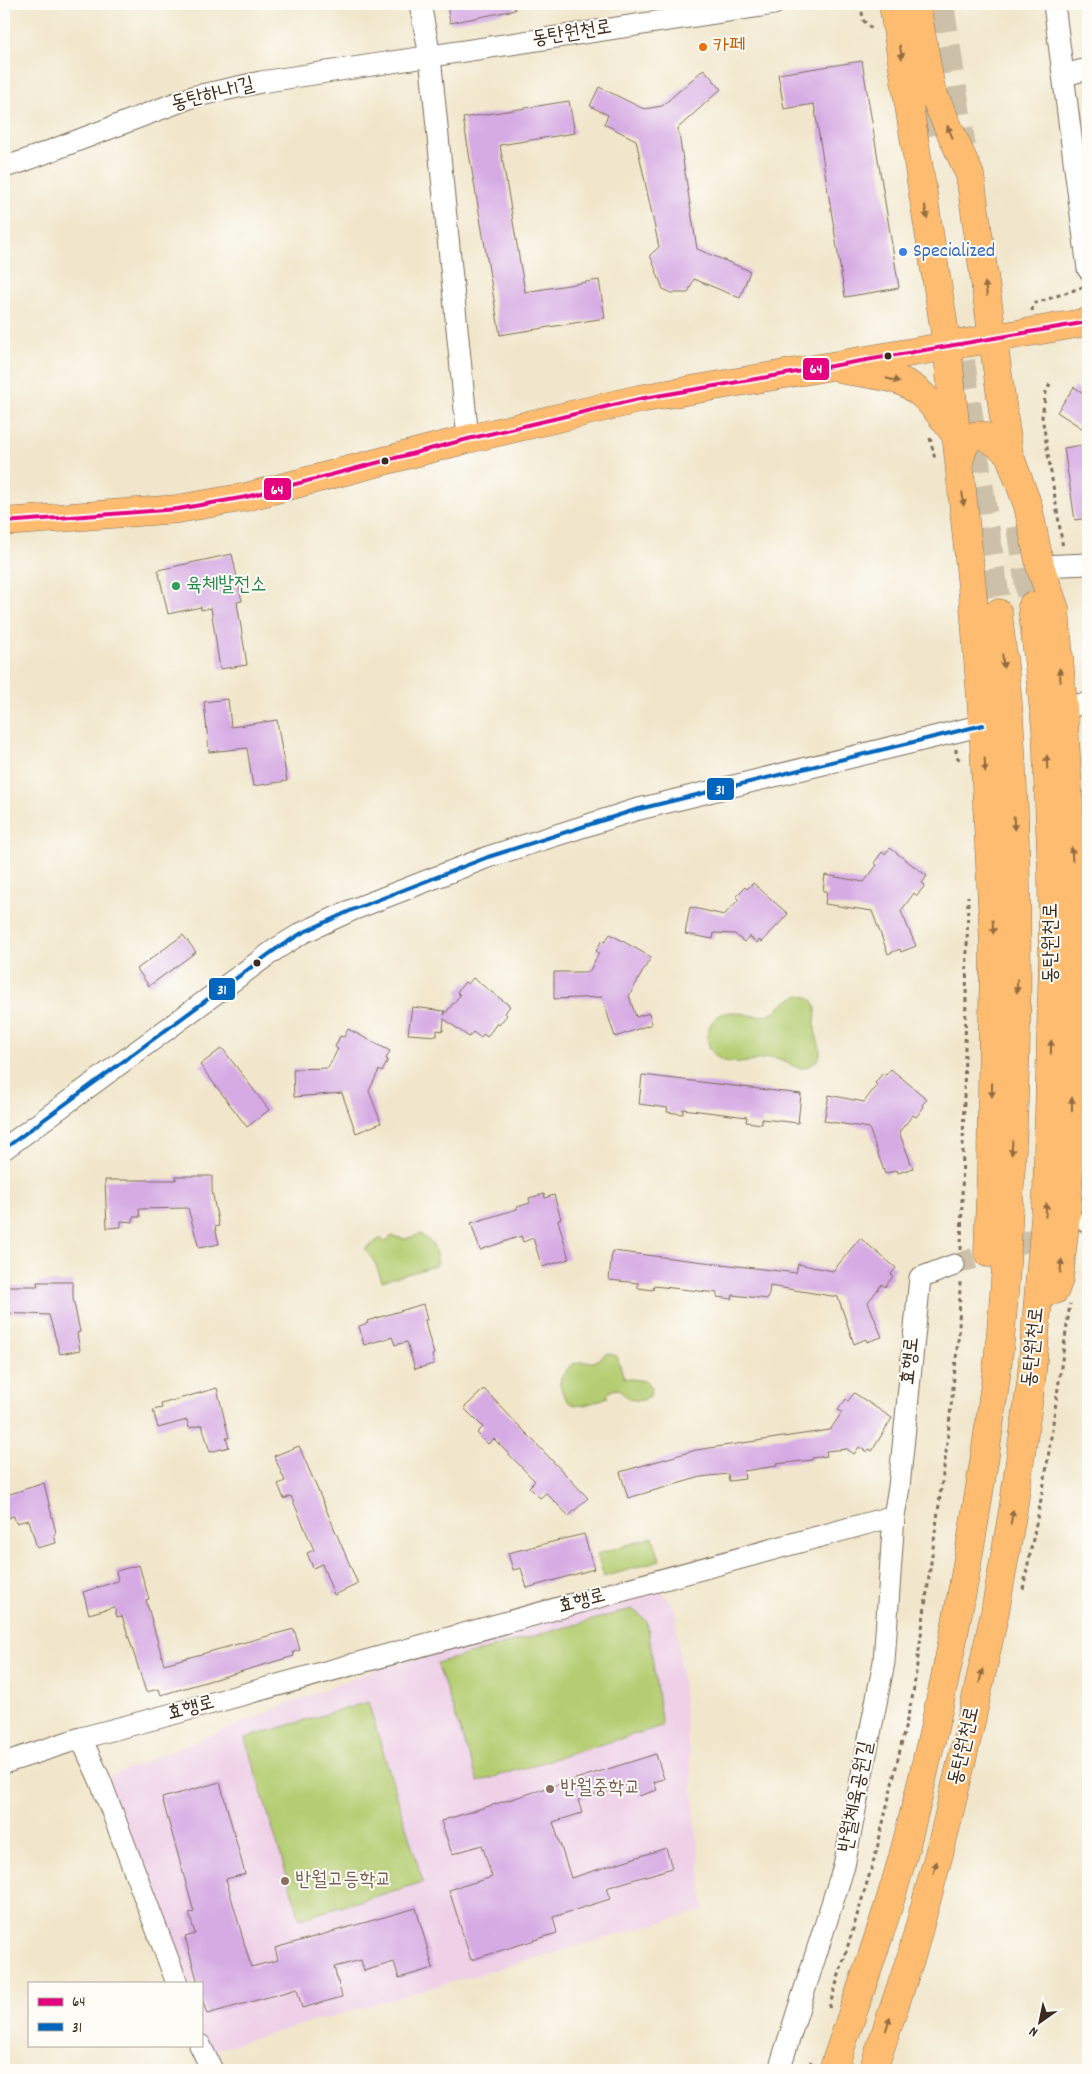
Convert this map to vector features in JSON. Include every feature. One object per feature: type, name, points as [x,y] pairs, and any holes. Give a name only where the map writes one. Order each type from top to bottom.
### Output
[{"type":"main road","points":[[893,4],[947,346],[950,454],[974,607],[983,725],[994,944],[991,1168],[986,1293],[999,1344]]},
{"type":"main road","points":[[916,4],[931,89],[970,175],[1009,454],[1028,506],[1040,566],[1055,609],[1076,705],[1073,870],[1074,1000],[1071,1133],[1067,1206],[1059,1279],[1034,1345]]},
{"type":"main road","points":[[4,522],[178,509],[246,498],[468,440],[639,399],[1088,322]]},
{"type":"main road","points":[[828,366],[898,380],[913,388],[930,402],[950,454]]},
{"type":"main road","points":[[950,454],[975,436],[986,436],[1009,454]]},
{"type":"main road","name":"동탄원천로","points":[[873,2070],[912,1954],[970,1726],[995,1612],[1014,1510],[1034,1345],[1047,1194],[1053,946],[1046,728],[1032,606]]},
{"type":"main road","name":"동탄원천로","points":[[824,2062],[872,1955],[907,1841],[934,1730],[977,1500],[995,1382],[1006,1263],[1014,1112],[1017,954],[1010,727],[998,613]]},
{"type":"street","points":[[420,4],[430,56],[468,440]]},
{"type":"street","name":"동탄원천로","points":[[430,56],[714,8],[774,4]]},
{"type":"street","points":[[1054,4],[1084,194],[1088,269]]},
{"type":"street","name":"동탄하나1길","points":[[4,166],[21,162],[192,96],[261,82],[430,56]]},
{"type":"street","points":[[1064,74],[1088,69]]},
{"type":"street","points":[[1040,566],[1088,564]]},
{"type":"street","points":[[4,1149],[276,949],[302,933],[352,910],[488,857],[635,810],[983,725]]},
{"type":"street","name":"효행로","points":[[4,1763],[81,1738],[894,1516],[899,1487],[920,1278],[958,1263]]},
{"type":"street","name":"반월체육공원길","points":[[779,2070],[844,1866],[884,1662],[894,1516]]},
{"type":"street","points":[[81,1738],[100,1780],[177,1982]]},
{"type":"street","points":[[200,2046],[212,2070]]},
{"type":"path","points":[[861,4],[863,20]]},
{"type":"path","points":[[1027,332],[1034,304],[1088,285]]},
{"type":"path","points":[[929,432],[950,454]]},
{"type":"path","points":[[957,732],[956,756],[967,767]]},
{"type":"path","points":[[829,2009],[876,1853],[913,1694],[946,1453],[959,1331],[958,1263],[968,896]]},
{"type":"path","points":[[808,2070],[824,2062]]},
{"type":"shaded area","points":[[660,1589],[675,1609],[704,1910],[203,2053],[201,2046],[202,1982],[177,1982],[100,1780],[376,1669]]},
{"type":"green space","points":[[801,995],[812,1000],[816,1008],[815,1028],[820,1053],[816,1061],[811,1065],[802,1068],[773,1058],[745,1062],[724,1061],[711,1050],[708,1039],[709,1027],[717,1017],[728,1012],[755,1016],[767,1015],[790,999]]},
{"type":"green space","points":[[421,1234],[433,1244],[438,1262],[435,1266],[382,1281],[375,1263],[365,1249],[381,1238],[386,1241],[392,1236],[405,1239]]},
{"type":"green space","points":[[607,1353],[617,1356],[624,1378],[646,1381],[651,1388],[650,1396],[642,1400],[633,1400],[625,1396],[619,1389],[612,1390],[607,1395],[608,1397],[585,1405],[578,1406],[567,1401],[560,1384],[561,1377],[571,1365],[579,1362],[594,1362]]},
{"type":"green space","points":[[653,1537],[660,1560],[604,1577],[597,1554]]},
{"type":"green space","points":[[632,1609],[647,1621],[662,1726],[478,1782],[437,1663]]},
{"type":"green space","points":[[368,1702],[423,1882],[300,1919],[245,1738]]},
{"type":"building","points":[[447,4],[514,4],[515,10],[450,23]]},
{"type":"building","points":[[862,61],[899,288],[845,297],[814,104],[784,109],[778,74]]},
{"type":"building","points":[[704,69],[721,89],[678,128],[697,249],[750,271],[740,298],[694,279],[688,293],[672,293],[663,289],[650,255],[659,247],[636,140],[604,124],[608,115],[590,106],[599,87],[644,109],[662,106]]},
{"type":"building","points":[[569,101],[575,133],[500,145],[525,292],[599,280],[605,318],[500,335],[463,118]]},
{"type":"building","points":[[1074,387],[1088,396],[1088,432],[1057,412]]},
{"type":"building","points":[[1088,444],[1088,518],[1075,520],[1064,448]]},
{"type":"building","points":[[232,554],[242,601],[237,602],[247,665],[220,669],[211,608],[201,610],[201,607],[168,614],[158,570]]},
{"type":"building","points":[[228,699],[231,727],[277,720],[287,781],[253,786],[247,748],[209,752],[204,702]]},
{"type":"building","points":[[890,848],[927,876],[922,883],[925,885],[917,896],[914,893],[901,911],[916,946],[901,952],[900,949],[888,954],[872,911],[825,904],[827,891],[823,891],[825,875],[864,882],[877,865],[874,863],[882,852],[885,854]]},
{"type":"building","points":[[753,883],[788,914],[762,942],[759,940],[757,943],[749,936],[744,942],[735,934],[714,933],[713,939],[685,934],[690,907],[724,915],[739,899],[736,896],[745,887],[747,889]]},
{"type":"building","points":[[610,934],[651,957],[629,996],[636,1017],[649,1013],[652,1024],[615,1037],[602,997],[554,999],[554,972],[589,972],[599,953],[596,951],[602,940],[605,942]]},
{"type":"building","points":[[183,935],[196,952],[149,986],[137,969]]},
{"type":"building","points":[[473,978],[510,1006],[505,1013],[507,1015],[499,1025],[497,1023],[487,1037],[483,1034],[481,1038],[473,1032],[469,1037],[444,1019],[443,1031],[437,1030],[437,1036],[408,1034],[412,1007],[445,1011],[444,1015],[460,995],[457,992],[465,982],[468,984]]},
{"type":"building","points":[[348,1029],[390,1051],[382,1072],[379,1070],[369,1091],[381,1123],[356,1133],[342,1093],[294,1097],[293,1069],[328,1068],[338,1049],[335,1047],[340,1036],[344,1037]]},
{"type":"building","points":[[222,1048],[269,1110],[247,1127],[200,1065]]},
{"type":"building","points":[[891,1069],[927,1099],[922,1105],[924,1107],[916,1117],[913,1115],[899,1132],[913,1168],[898,1173],[897,1170],[885,1174],[869,1128],[824,1121],[829,1095],[864,1102],[877,1085],[875,1083],[883,1073],[886,1075]]},
{"type":"building","points":[[642,1075],[801,1094],[798,1123],[762,1119],[762,1124],[746,1122],[747,1117],[683,1109],[683,1114],[667,1112],[668,1108],[639,1104]]},
{"type":"building","points":[[176,1176],[212,1176],[212,1191],[219,1226],[215,1227],[219,1244],[199,1248],[188,1208],[139,1209],[140,1217],[133,1217],[133,1222],[121,1221],[121,1227],[107,1228],[105,1180],[176,1180]]},
{"type":"building","points":[[544,1194],[545,1198],[554,1195],[561,1219],[558,1220],[569,1259],[542,1267],[533,1238],[523,1242],[521,1236],[480,1250],[471,1223],[517,1209],[517,1207],[530,1203],[529,1198]]},
{"type":"building","points":[[860,1238],[896,1268],[885,1287],[882,1284],[868,1302],[882,1337],[867,1342],[866,1339],[854,1344],[838,1297],[770,1286],[768,1299],[733,1295],[732,1299],[717,1297],[717,1293],[654,1286],[653,1290],[638,1288],[638,1283],[609,1280],[612,1251],[796,1273],[798,1264],[833,1271]]},
{"type":"building","points":[[37,1282],[73,1282],[73,1298],[80,1332],[77,1333],[80,1350],[60,1354],[49,1315],[4,1313],[4,1286],[38,1286]]},
{"type":"building","points":[[423,1304],[427,1320],[425,1320],[427,1330],[434,1354],[432,1355],[434,1364],[415,1369],[407,1342],[395,1345],[392,1337],[364,1345],[359,1326],[368,1323],[367,1321]]},
{"type":"building","points":[[217,1388],[229,1438],[226,1438],[229,1447],[210,1452],[202,1425],[189,1428],[187,1420],[158,1428],[153,1410],[162,1408],[161,1404]]},
{"type":"building","points":[[484,1389],[588,1498],[569,1516],[546,1493],[540,1498],[529,1487],[535,1481],[494,1439],[488,1444],[477,1433],[483,1427],[464,1408]]},
{"type":"building","points":[[854,1393],[892,1418],[872,1451],[869,1449],[867,1452],[859,1447],[854,1454],[847,1449],[826,1451],[827,1456],[812,1458],[812,1460],[776,1464],[777,1466],[744,1471],[745,1479],[729,1481],[728,1474],[701,1477],[628,1498],[620,1472],[696,1450],[830,1430],[842,1412],[838,1410],[846,1399],[848,1401]]},
{"type":"building","points":[[299,1446],[358,1584],[334,1595],[322,1564],[313,1568],[307,1553],[314,1550],[291,1496],[284,1499],[278,1484],[285,1481],[274,1456]]},
{"type":"building","points":[[44,1483],[56,1533],[54,1534],[56,1543],[37,1548],[29,1520],[16,1523],[14,1516],[4,1519],[4,1496]]},
{"type":"building","points":[[584,1534],[594,1569],[527,1588],[521,1568],[513,1570],[508,1553]]},
{"type":"building","points":[[139,1565],[149,1599],[146,1600],[164,1664],[294,1629],[300,1650],[293,1652],[294,1656],[161,1695],[159,1689],[146,1692],[122,1616],[117,1617],[114,1607],[89,1614],[83,1592],[118,1581],[116,1571]]},
{"type":"building","points":[[656,1754],[664,1779],[654,1782],[657,1790],[639,1796],[635,1782],[578,1800],[582,1813],[553,1822],[571,1878],[666,1848],[672,1868],[606,1888],[610,1899],[553,1917],[557,1933],[471,1960],[449,1890],[492,1877],[482,1845],[452,1854],[441,1821]]},
{"type":"building","points":[[220,1782],[245,1874],[226,1879],[251,1967],[278,1960],[275,1948],[416,1908],[433,1968],[399,1978],[394,1962],[364,1971],[361,1960],[334,1967],[342,1997],[302,2008],[297,1989],[207,2014],[202,1999],[202,1982],[198,1982],[185,1937],[195,1934],[189,1913],[194,1912],[162,1798]]},
{"type":"tunnel","points":[[940,4],[962,147]]},
{"type":"tunnel","points":[[917,67],[929,148]]},
{"type":"tunnel","points":[[961,361],[998,613]]},
{"type":"tunnel","points":[[1020,526],[1032,606]]},
{"type":"tunnel","points":[[954,1265],[1056,1232]]},
{"type":"transit line","name":"64","points":[[4,522],[178,509],[246,497],[468,439],[639,399],[1088,322]]},
{"type":"transit line","name":"31","points":[[4,1149],[276,949],[302,933],[352,910],[488,857],[635,810],[983,725]]},
{"type":"place","name":"카페","points":[[703,47]]},
{"type":"place","name":"Specialized","points":[[903,252]]},
{"type":"place","name":"육체발전소","points":[[176,586]]},
{"type":"place","name":"반월중학교","points":[[550,1789]]},
{"type":"place","name":"반월고등학교","points":[[285,1881]]}]
